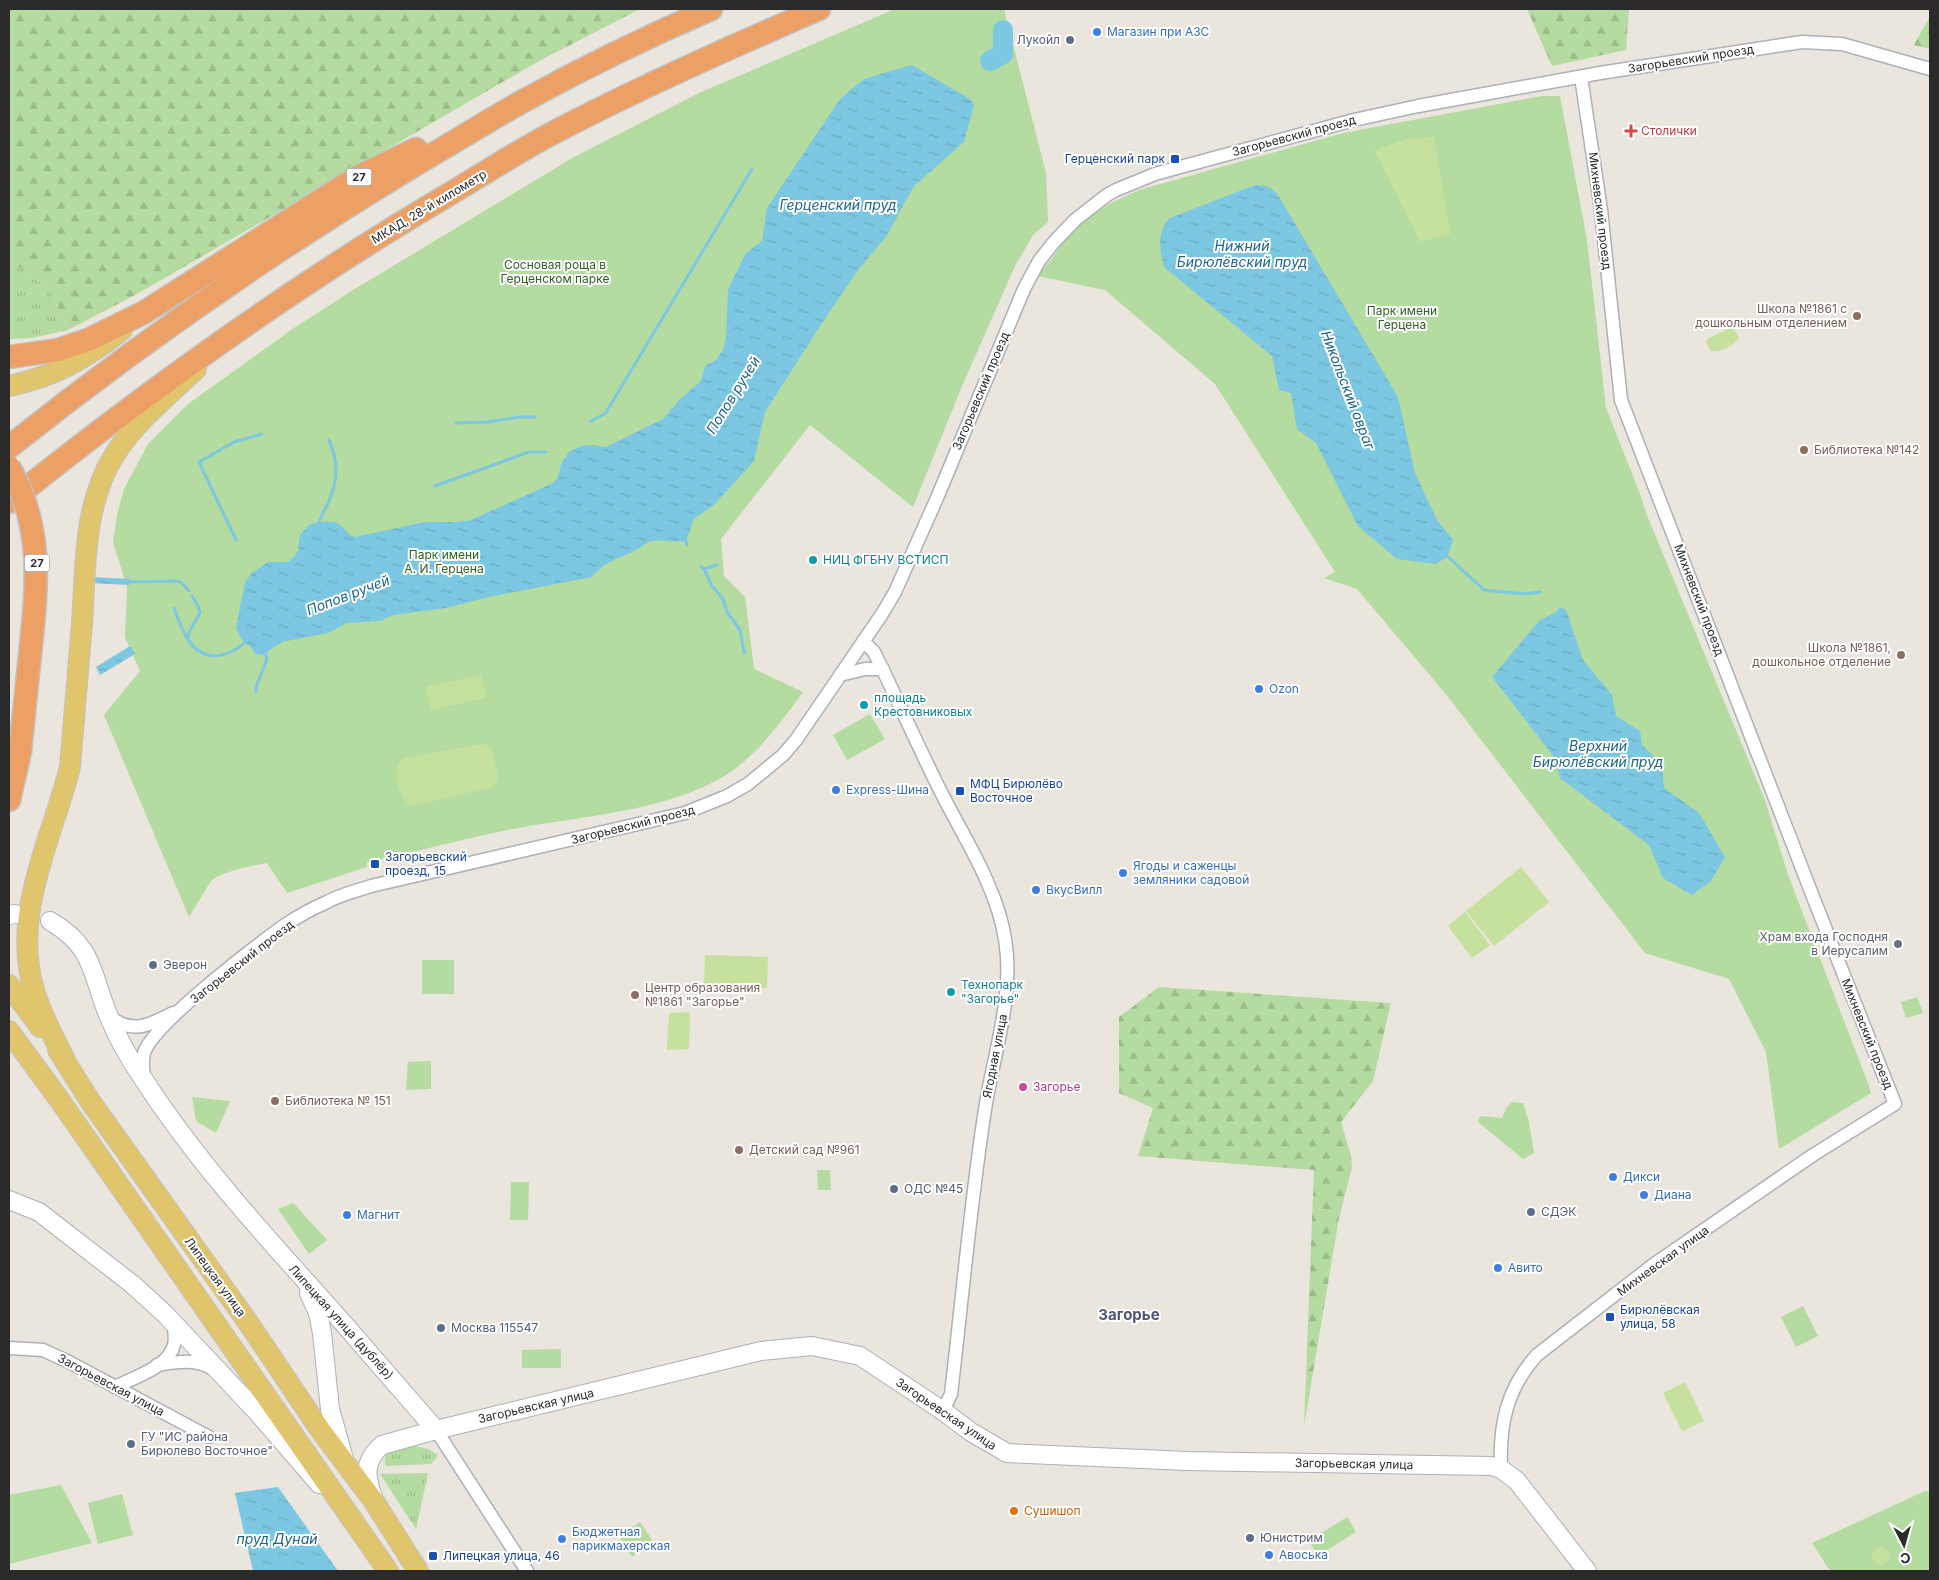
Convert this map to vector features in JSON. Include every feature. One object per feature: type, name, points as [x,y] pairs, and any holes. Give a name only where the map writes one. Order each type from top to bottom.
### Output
[{"type":"highway","points":[[9,447],[192,309],[302,234],[527,99],[653,34],[711,9]]},
{"type":"highway","name":"МКАД, 28-й километр","points":[[9,502],[113,419],[270,306],[359,248],[548,136],[671,73],[819,9]]},
{"type":"highway","name":"27","points":[[9,357],[58,350],[90,339],[143,313],[356,178],[590,66]]},
{"type":"highway","points":[[9,518],[113,419]]},
{"type":"highway","name":"27","points":[[9,467],[25,504],[33,533],[37,564],[36,595],[20,752],[9,800]]},
{"type":"main road","points":[[65,1060],[33,990],[28,959],[28,922],[32,893],[62,800],[70,767],[87,540],[96,496],[114,456],[126,437],[139,422],[209,358],[270,306]]},
{"type":"main road","points":[[9,386],[28,382],[64,369],[95,350],[143,313]]},
{"type":"main road","name":"Липецкая улица","points":[[9,985],[65,1060],[90,1101],[247,1321],[321,1431],[375,1503],[418,1571]]},
{"type":"main road","name":"Липецкая улица","points":[[9,1031],[388,1571]]},
{"type":"street","name":"Загорьевский проезд","points":[[180,1010],[223,973],[286,925],[326,902],[374,885],[684,813],[727,796],[748,784],[783,756],[796,740],[882,614],[906,567],[1039,261],[1075,220],[1116,190],[1155,174],[1303,132],[1418,106],[1581,77],[1802,42],[1842,44],[1930,69]]},
{"type":"street","name":"Михневский проезд","points":[[1581,77],[1600,210],[1622,400],[1812,895],[1895,1104]]},
{"type":"street","name":"Ягодная улица","points":[[863,641],[874,652],[929,769],[986,881],[1005,938],[1008,962],[1007,988],[979,1146],[951,1394],[943,1411]]},
{"type":"street","points":[[840,675],[865,669],[882,669]]},
{"type":"street","name":"Липецкая улица (дублёр)","points":[[50,921],[75,938],[84,950],[91,963],[109,1016],[127,1054],[204,1162],[289,1263],[436,1430],[527,1571]]},
{"type":"street","points":[[109,1016],[118,1024],[136,1027],[149,1025],[180,1010]]},
{"type":"street","points":[[144,1080],[143,1063],[145,1051],[153,1039],[180,1010]]},
{"type":"street","name":"Михневская улица","points":[[1501,1469],[1500,1441],[1508,1401],[1514,1386],[1524,1370],[1538,1355],[1653,1265],[1813,1154],[1895,1104]]},
{"type":"street","points":[[9,1200],[39,1212],[132,1284],[173,1321],[359,1529]]},
{"type":"street","points":[[289,1263],[307,1288],[318,1312],[330,1410],[346,1464]]},
{"type":"street","points":[[115,1387],[157,1366],[168,1357],[174,1345],[173,1321]]},
{"type":"street","name":"Загорьевская улица","points":[[375,1503],[367,1472],[369,1461],[376,1450],[382,1445],[436,1430],[761,1351],[812,1346],[860,1356],[943,1411],[971,1432],[1007,1453],[1187,1461],[1491,1466],[1501,1469]]},
{"type":"street","name":"Загорьевская улица","points":[[9,1348],[43,1350],[209,1437]]},
{"type":"street","points":[[157,1366],[191,1361],[205,1364],[221,1373]]},
{"type":"street","points":[[1501,1469],[1517,1481],[1587,1571]]},
{"type":"green space","points":[[9,9],[640,9],[539,61],[137,294],[68,330],[50,289],[9,261]]},
{"type":"green space","name":"Парк имени А. И. Герцена","points":[[895,9],[1004,9],[1046,173],[1048,222],[1033,235],[1015,266],[962,386],[913,507],[810,425],[721,539],[724,576],[745,597],[754,669],[803,692],[786,715],[757,749],[735,769],[703,787],[681,796],[611,813],[502,831],[367,862],[367,867],[287,893],[267,863],[245,867],[223,874],[211,881],[189,917],[104,715],[140,671],[125,637],[127,587],[113,542],[117,515],[124,489],[148,444],[188,404],[294,328],[350,292],[574,157],[699,93]]},
{"type":"green space","points":[[1527,9],[1629,9],[1626,50],[1552,66]]},
{"type":"green space","points":[[1930,16],[1930,49],[1914,45]]},
{"type":"green space","name":"Парк имени Герцена","points":[[1542,96],[1560,96],[1587,240],[1606,408],[1646,513],[1765,800],[1788,875],[1871,1093],[1779,1149],[1766,1052],[1729,979],[1645,953],[1445,693],[1357,589],[1324,578],[1335,572],[1215,384],[1105,290],[1037,276],[1051,260],[1070,232],[1111,203],[1139,190],[1343,133]]},
{"type":"green space","points":[[1434,137],[1450,234],[1420,242],[1374,150],[1407,139]]},
{"type":"green space","points":[[9,261],[50,289],[68,330],[32,338],[9,339]]},
{"type":"green space","points":[[1729,328],[1734,329],[1739,338],[1737,341],[1722,350],[1711,351],[1706,342],[1709,338]]},
{"type":"green space","points":[[481,675],[486,698],[431,710],[426,687]]},
{"type":"green space","points":[[870,714],[885,739],[847,760],[833,735]]},
{"type":"green space","points":[[482,744],[489,746],[492,750],[498,778],[493,787],[411,806],[408,803],[399,788],[396,772],[405,758]]},
{"type":"green space","points":[[1521,867],[1549,902],[1494,946],[1466,911]]},
{"type":"green space","points":[[1465,912],[1490,945],[1472,958],[1448,926]]},
{"type":"green space","points":[[705,955],[768,957],[767,988],[704,987]]},
{"type":"green space","points":[[422,960],[454,960],[454,994],[422,994]]},
{"type":"green space","points":[[1159,987],[1391,1003],[1373,1081],[1341,1122],[1351,1156],[1352,1167],[1339,1218],[1304,1426],[1314,1170],[1138,1156],[1153,1108],[1119,1093],[1119,1017]]},
{"type":"green space","points":[[1917,997],[1923,1013],[1906,1018],[1901,1002]]},
{"type":"green space","points":[[690,1012],[689,1049],[667,1050],[669,1013]]},
{"type":"green space","points":[[431,1061],[431,1089],[406,1090],[408,1062]]},
{"type":"green space","points":[[192,1097],[230,1101],[216,1133],[196,1121]]},
{"type":"green space","points":[[1512,1102],[1523,1103],[1529,1122],[1534,1153],[1523,1159],[1478,1122],[1480,1116],[1502,1118],[1507,1107]]},
{"type":"green space","points":[[817,1170],[830,1170],[831,1190],[818,1190]]},
{"type":"green space","points":[[511,1182],[529,1182],[528,1220],[510,1220]]},
{"type":"green space","points":[[293,1203],[327,1240],[309,1254],[278,1209]]},
{"type":"green space","points":[[1803,1306],[1818,1336],[1796,1347],[1781,1317]]},
{"type":"green space","points":[[561,1349],[561,1368],[522,1368],[522,1350]]},
{"type":"green space","points":[[1685,1382],[1704,1421],[1682,1431],[1663,1393]]},
{"type":"green space","points":[[415,1446],[428,1449],[438,1455],[431,1464],[385,1466],[385,1452]]},
{"type":"green space","points":[[428,1473],[416,1529],[380,1474]]},
{"type":"green space","points":[[61,1485],[92,1543],[9,1564],[9,1495]]},
{"type":"green space","points":[[1925,1491],[1930,1493],[1930,1571],[1830,1571],[1812,1543]]},
{"type":"green space","points":[[122,1494],[133,1535],[98,1544],[88,1503]]},
{"type":"green space","points":[[1347,1517],[1356,1532],[1318,1556],[1309,1541]]},
{"type":"green space","points":[[640,1522],[654,1543],[632,1557],[619,1536]]},
{"type":"green space","points":[[1877,1547],[1885,1547],[1890,1552],[1888,1563],[1877,1565],[1872,1560],[1872,1552]]},
{"type":"water","name":"Герценский пруд","points":[[912,65],[970,99],[974,105],[964,142],[914,186],[886,237],[858,270],[765,412],[754,461],[714,505],[694,519],[686,541],[658,540],[649,542],[608,563],[592,577],[489,597],[446,608],[393,615],[380,621],[347,623],[328,633],[282,642],[262,655],[255,654],[251,647],[244,644],[236,628],[245,582],[252,573],[268,562],[288,562],[294,557],[298,551],[300,535],[310,524],[333,522],[355,537],[425,522],[471,520],[551,484],[558,478],[561,464],[569,452],[582,446],[606,447],[663,419],[680,399],[701,381],[705,366],[716,360],[723,350],[726,338],[728,289],[746,253],[762,241],[767,208],[840,99],[864,79]]},
{"type":"water","name":"Нижний Бирюлёвский пруд","points":[[1255,185],[1268,187],[1278,195],[1398,397],[1415,473],[1437,520],[1453,540],[1447,557],[1436,564],[1397,559],[1358,526],[1316,443],[1297,429],[1291,393],[1279,390],[1272,356],[1164,267],[1160,241],[1163,229],[1170,218]]},
{"type":"water","points":[[91,577],[130,579],[130,585],[90,583]]},
{"type":"water","name":"Верхний Бирюлёвский пруд","points":[[1560,607],[1566,610],[1583,660],[1612,695],[1616,716],[1640,731],[1642,745],[1662,764],[1664,788],[1699,813],[1725,857],[1711,881],[1692,895],[1663,878],[1649,845],[1560,778],[1554,757],[1492,677],[1539,621],[1556,612]]},
{"type":"water","points":[[130,646],[135,654],[100,675],[96,667]]},
{"type":"water","name":"пруд Дунай","points":[[278,1487],[338,1571],[253,1571],[235,1493]]},
{"type":"waterway","points":[[990,61],[1003,54],[1003,30]]},
{"type":"waterway","name":"Никольский овраг","points":[[1003,54],[1011,57]]},
{"type":"waterway","points":[[591,421],[606,413],[752,169]]},
{"type":"waterway","points":[[456,423],[535,417]]},
{"type":"waterway","points":[[236,540],[199,462],[234,442],[262,434]]},
{"type":"waterway","points":[[318,523],[330,499],[335,482],[336,464],[329,440]]},
{"type":"waterway","points":[[435,486],[529,452],[546,452]]},
{"type":"waterway","points":[[686,541],[687,545]]},
{"type":"waterway","name":"Никольский овраг","points":[[1445,554],[1484,590],[1524,594],[1540,592]]},
{"type":"waterway","points":[[701,566],[704,569],[717,565]]},
{"type":"waterway","points":[[704,569],[712,586],[723,599],[727,612],[740,630],[744,653]]},
{"type":"waterway","points":[[130,582],[176,581],[182,583],[189,591]]},
{"type":"waterway","points":[[188,638],[189,632],[200,613],[192,596]]},
{"type":"waterway","name":"Попов ручей","points":[[174,608],[180,625],[189,641],[202,653],[217,656],[225,654],[240,647],[247,641]]},
{"type":"waterway","points":[[256,692],[256,687],[267,659],[265,652]]},
{"type":"place","name":"Магазин при АЗС","points":[[1097,32]]},
{"type":"place","name":"Лукойл","points":[[1070,40]]},
{"type":"place","name":"Столички","points":[[1631,131]]},
{"type":"place","name":"Герценский парк","points":[[1175,159]]},
{"type":"place","name":"Школа №1861 с дошкольным отделением","points":[[1857,316]]},
{"type":"place","name":"Библиотека №142","points":[[1804,450]]},
{"type":"place","name":"НИЦ ФГБНУ ВСТИСП","points":[[813,560]]},
{"type":"place","name":"Школа №1861, дошкольное отделение","points":[[1901,655]]},
{"type":"place","name":"Ozon","points":[[1259,689]]},
{"type":"place","name":"площадь Крестовниковых","points":[[864,705]]},
{"type":"place","name":"Express-Шина","points":[[836,790]]},
{"type":"place","name":"МФЦ Бирюлёво Восточное","points":[[960,791]]},
{"type":"place","name":"Загорьевский проезд, 15","points":[[375,864]]},
{"type":"place","name":"Ягоды и саженцы земляники садовой","points":[[1123,873]]},
{"type":"place","name":"ВкусВилл","points":[[1036,890]]},
{"type":"place","name":"Храм входа Господня в Иерусалим","points":[[1898,944]]},
{"type":"place","name":"Эверон","points":[[153,965]]},
{"type":"place","name":"Технопарк \"Загорье\"","points":[[951,992]]},
{"type":"place","name":"Центр образования №1861 \"Загорье\"","points":[[635,995]]},
{"type":"place","name":"Загорье","points":[[1023,1087]]},
{"type":"place","name":"Библиотека № 151","points":[[275,1101]]},
{"type":"place","name":"Детский сад №961","points":[[739,1150]]},
{"type":"place","name":"Дикси","points":[[1613,1177]]},
{"type":"place","name":"ОДС №45","points":[[894,1189]]},
{"type":"place","name":"Диана","points":[[1644,1195]]},
{"type":"place","name":"СДЭК","points":[[1531,1212]]},
{"type":"place","name":"Магнит","points":[[347,1215]]},
{"type":"place","name":"Авито","points":[[1498,1268]]},
{"type":"place","name":"Бирюлёвская улица, 58","points":[[1610,1317]]},
{"type":"place","name":"Москва 115547","points":[[441,1328]]},
{"type":"place","name":"ГУ \"ИС района Бирюлево Восточное\"","points":[[131,1444]]},
{"type":"place","name":"Сушишоп","points":[[1014,1511]]},
{"type":"place","name":"Юнистрим","points":[[1250,1538]]},
{"type":"place","name":"Бюджетная парикмахерская","points":[[562,1539]]},
{"type":"place","name":"Авоська","points":[[1269,1555]]},
{"type":"place","name":"Липецкая улица, 46","points":[[433,1556]]},
{"type":"district","name":"Загорье","points":[[1129,1315]]},
{"type":"park label","name":"Сосновая роща в Герценском парке","points":[[555,272]]}]
